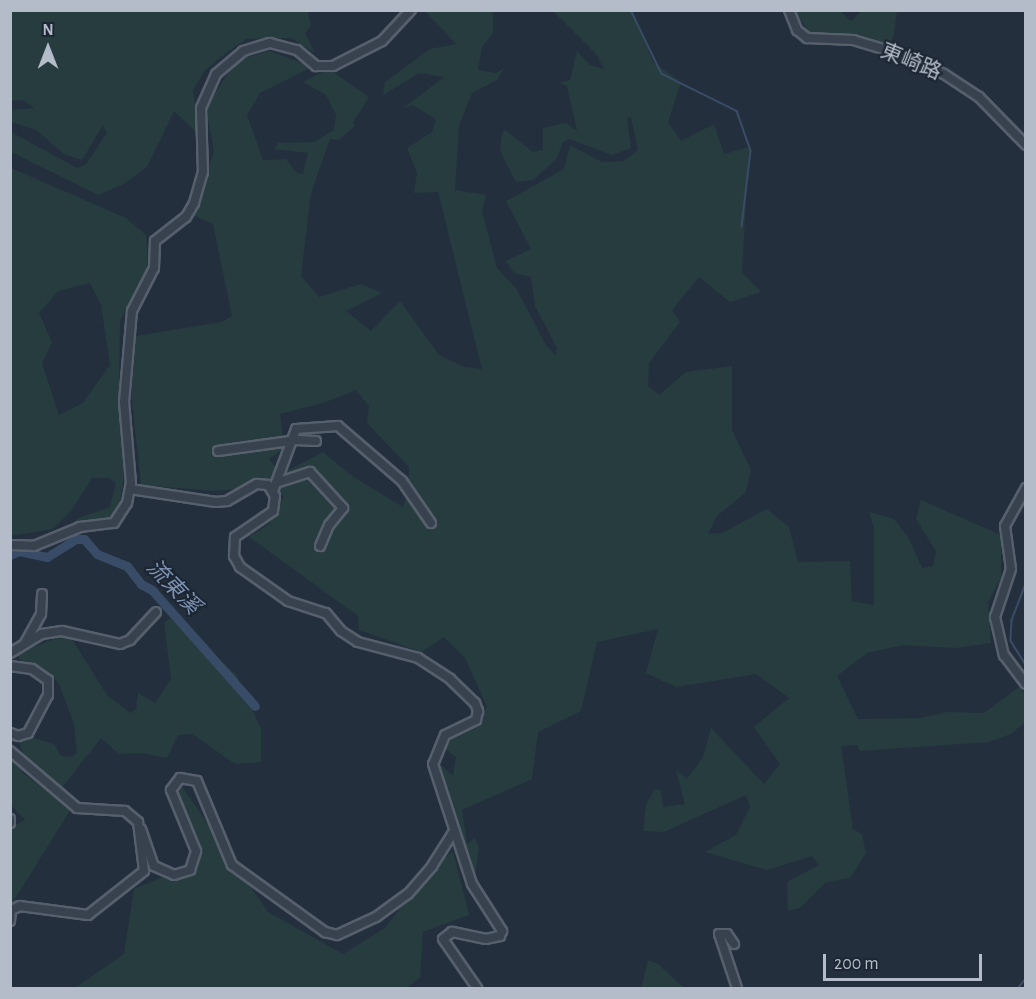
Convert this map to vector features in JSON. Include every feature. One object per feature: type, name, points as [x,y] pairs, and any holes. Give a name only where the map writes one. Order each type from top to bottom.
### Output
[{"type":"street","points":[[10,545],[34,546],[80,527],[114,523],[120,519],[130,489],[124,402],[132,310],[154,268],[155,241],[191,211],[203,172],[202,101],[221,68],[243,51],[260,45],[280,44],[297,50],[316,66],[333,66],[375,46],[411,10]]},
{"type":"street","name":"東崎路","points":[[789,10],[797,30],[807,39],[847,39],[897,53],[960,83],[979,97],[1026,145]]},
{"type":"street","points":[[273,491],[296,429],[338,426],[402,481],[431,523]]},
{"type":"street","points":[[218,451],[291,441],[316,441]]},
{"type":"street","points":[[276,483],[310,472],[343,508],[329,525],[320,546]]},
{"type":"street","points":[[130,489],[216,502],[227,501],[257,484],[268,485],[276,501],[273,511],[236,537],[234,556],[240,567],[292,603],[327,613],[341,631],[358,642],[418,658],[450,679],[475,702],[478,711],[476,720],[445,735],[434,759],[454,831],[478,898],[502,932],[500,936],[486,939],[452,932],[443,939],[477,988]]},
{"type":"street","points":[[1026,488],[1005,526],[1011,569],[994,617],[1005,655],[1026,684]]},
{"type":"street","points":[[24,644],[41,614],[42,594]]},
{"type":"street","points":[[10,653],[42,634],[62,631],[120,644],[130,640],[156,612]]},
{"type":"street","points":[[10,666],[32,669],[48,680],[48,694],[28,733],[10,733]]},
{"type":"street","points":[[10,751],[77,808],[125,811],[141,828],[154,866],[174,875],[190,870],[196,850],[171,790],[180,778],[197,781],[232,865],[325,932],[337,935],[375,917],[408,894],[432,866],[454,831]]},
{"type":"street","points":[[10,921],[11,910],[20,906],[88,915],[105,905],[142,874],[141,828]]},
{"type":"street","points":[[734,944],[727,934],[718,936],[737,988]]},
{"type":"green space","points":[[493,10],[493,33],[482,47],[478,70],[496,73],[504,68],[497,80],[472,93],[459,125],[455,190],[486,195],[482,211],[497,268],[516,288],[546,345],[555,355],[557,348],[535,306],[531,277],[514,273],[506,261],[531,249],[506,201],[564,169],[570,145],[602,162],[624,161],[638,150],[631,117],[627,119],[631,148],[612,155],[569,139],[563,142],[557,158],[533,180],[516,182],[500,151],[502,134],[505,130],[533,152],[543,150],[543,128],[566,123],[577,131],[567,86],[559,83],[570,80],[577,51],[590,65],[604,69],[597,55],[553,11],[633,11],[653,62],[681,82],[668,122],[681,141],[714,124],[724,154],[749,147],[742,272],[761,292],[730,302],[699,277],[672,310],[680,322],[649,363],[648,386],[659,395],[686,372],[732,366],[732,430],[751,470],[746,492],[717,516],[708,534],[722,533],[767,509],[789,527],[798,562],[850,561],[852,601],[874,605],[874,528],[869,512],[894,519],[908,537],[922,568],[933,566],[936,551],[916,519],[921,500],[1001,535],[1001,578],[988,602],[991,643],[956,648],[903,645],[867,653],[837,676],[858,719],[921,718],[947,712],[984,713],[1019,687],[1025,695],[1025,722],[1011,734],[989,742],[860,751],[857,745],[841,746],[853,829],[862,834],[866,853],[850,878],[826,882],[800,908],[788,911],[787,882],[819,865],[812,856],[767,870],[705,852],[736,835],[750,807],[746,795],[664,832],[643,831],[646,805],[655,789],[661,791],[663,807],[685,804],[676,770],[687,779],[703,757],[711,728],[764,784],[780,764],[754,727],[789,698],[756,674],[676,687],[646,673],[658,629],[597,642],[581,711],[538,732],[532,779],[462,810],[467,844],[475,838],[479,847],[474,883],[437,768],[438,762],[453,776],[456,757],[444,748],[459,732],[478,724],[487,707],[465,658],[444,637],[421,652],[359,630],[358,616],[249,537],[270,523],[284,497],[275,486],[259,479],[238,489],[214,491],[141,485],[131,392],[136,336],[222,322],[232,316],[213,224],[193,215],[214,151],[206,108],[236,60],[270,51],[312,67],[260,93],[247,115],[263,160],[286,159],[297,173],[303,174],[308,153],[274,149],[278,143],[314,142],[334,130],[336,115],[326,95],[303,82],[329,69],[369,97],[353,122],[355,126],[339,140],[330,139],[311,193],[301,276],[319,297],[361,284],[382,293],[346,311],[371,331],[400,301],[439,355],[464,367],[482,369],[438,192],[414,193],[417,173],[407,148],[432,132],[436,119],[412,105],[402,109],[444,77],[419,73],[383,95],[385,82],[430,49],[456,44],[425,11]],"holes":[[[356,390],[369,406],[367,423],[409,467],[408,492],[403,507],[352,476],[323,452],[281,474],[269,459],[284,448],[280,414],[326,402]]]},
{"type":"green space","points":[[11,11],[308,11],[311,26],[305,33],[315,53],[291,38],[247,39],[230,50],[205,70],[193,90],[198,134],[174,111],[147,167],[122,185],[98,195],[11,152],[11,132],[77,168],[86,164],[107,133],[103,125],[82,160],[64,154],[36,130],[11,122],[11,110],[34,108],[23,100],[11,101]]},
{"type":"green space","points":[[795,11],[840,11],[851,21],[862,11],[897,11],[891,44],[850,34],[810,34]]},
{"type":"green space","points":[[11,168],[126,218],[146,235],[148,267],[120,321],[119,403],[124,475],[119,510],[113,517],[72,524],[78,518],[110,507],[116,483],[109,478],[92,478],[71,511],[53,529],[11,536]],"holes":[[[90,283],[101,305],[110,365],[83,403],[59,415],[42,363],[52,342],[39,313],[58,291]]]},
{"type":"green space","points":[[171,618],[236,674],[261,729],[261,762],[235,764],[192,734],[178,735],[167,758],[141,753],[119,754],[101,738],[61,789],[24,756],[19,743],[24,735],[54,744],[61,756],[72,757],[77,753],[74,724],[59,684],[49,672],[20,660],[17,654],[64,635],[73,641],[107,695],[130,713],[136,709],[138,693],[155,703],[171,679],[164,623]]},
{"type":"green space","points":[[11,748],[23,773],[71,809],[11,905],[10,828],[25,820],[11,805]]},
{"type":"green space","points":[[181,785],[268,912],[343,954],[385,928],[424,876],[453,851],[469,915],[423,932],[420,978],[406,988],[75,988],[124,954],[134,889],[196,863],[169,791]]},
{"type":"green space","points":[[648,960],[658,964],[684,988],[641,988]]},
{"type":"waterway","points":[[631,10],[662,74],[737,111],[751,151],[742,226]]},
{"type":"waterway","name":"流東溪","points":[[10,555],[19,551],[47,557],[76,539],[84,539],[97,554],[127,566],[141,584],[152,590],[255,706]]},
{"type":"waterway","points":[[1026,584],[1012,620],[1011,641],[1026,665]]},
{"type":"waterway","points":[[1018,988],[1026,978]]}]
